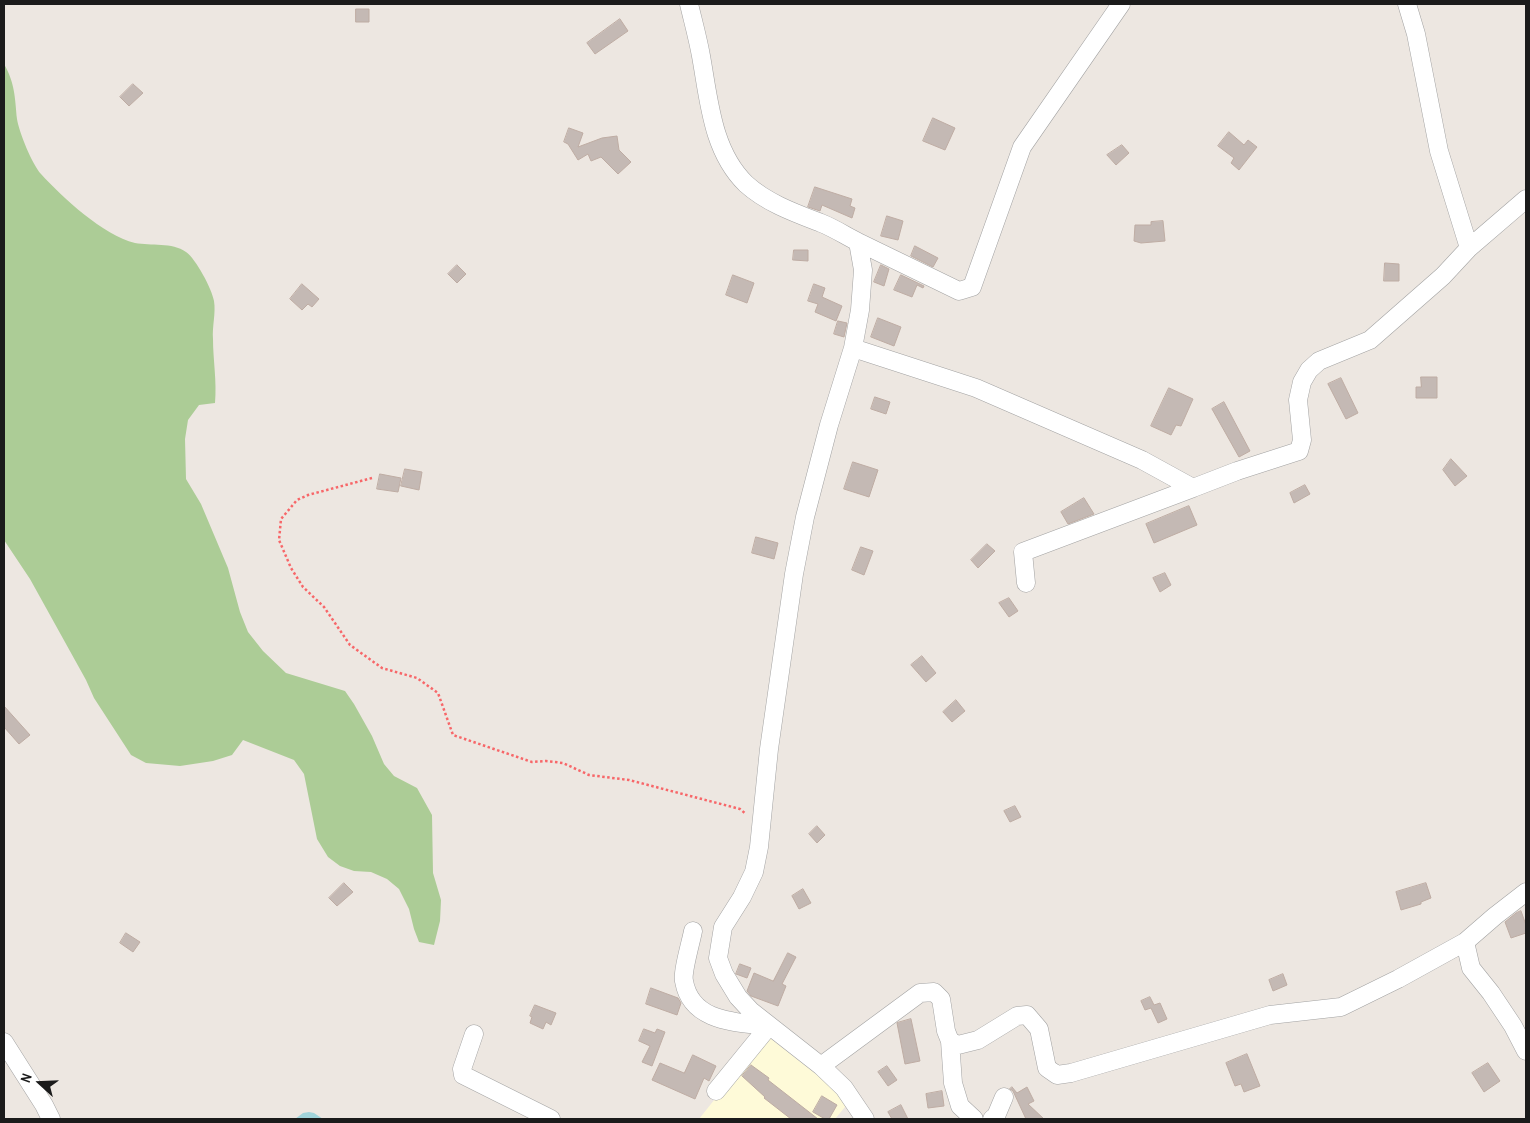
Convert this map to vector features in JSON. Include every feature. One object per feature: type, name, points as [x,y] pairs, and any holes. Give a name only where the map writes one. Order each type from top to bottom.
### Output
[{"type":"street","points":[[689,4],[701,55],[710,110],[719,140],[729,161],[746,184],[783,208],[822,224],[958,291],[972,287],[1022,147],[1121,4]]},
{"type":"street","points":[[1407,4],[1416,34],[1438,151],[1469,248]]},
{"type":"street","points":[[1026,584],[1023,552],[1237,471],[1299,451],[1302,440],[1298,400],[1302,382],[1309,370],[1319,361],[1370,340],[1443,276],[1469,248],[1526,199]]},
{"type":"street","points":[[857,1116],[844,1088],[821,1066],[751,1011],[738,997],[724,974],[718,958],[723,928],[742,897],[754,872],[760,848],[769,749],[794,574],[805,517],[829,425],[853,348],[860,310],[863,270],[858,242]]},
{"type":"street","points":[[853,348],[976,388],[1142,460],[1193,488]]},
{"type":"street","points":[[950,1041],[958,1045],[978,1040],[1017,1016],[1028,1015],[1039,1029],[1047,1068],[1057,1074],[1072,1073],[1270,1015],[1341,1006],[1398,979],[1465,942],[1526,892]]},
{"type":"street","points":[[693,932],[684,980],[692,1002],[705,1014],[733,1022],[769,1026]]},
{"type":"street","points":[[1465,942],[1472,968],[1507,1018],[1526,1051]]},
{"type":"street","points":[[821,1066],[920,993],[934,992],[941,998],[946,1030],[950,1041],[953,1083],[960,1106],[974,1119]]},
{"type":"street","points":[[716,1091],[769,1026]]},
{"type":"street","points":[[474,1034],[462,1069],[463,1075],[551,1119]]},
{"type":"street","points":[[4,1042],[51,1119]]},
{"type":"street","points":[[992,1119],[996,1116],[1004,1097]]},
{"type":"path","points":[[372,478],[308,495],[297,500],[281,519],[279,540],[291,568],[303,587],[324,607],[350,645],[382,668],[417,678],[438,693],[452,735],[532,762],[563,763],[589,774],[629,780],[740,809],[748,817]]},
{"type":"shaded area","points":[[766,1035],[843,1095],[845,1107],[835,1119],[699,1119]]},
{"type":"green space","points":[[4,64],[12,84],[20,132],[30,156],[41,174],[84,215],[123,239],[135,243],[174,247],[186,252],[199,267],[207,282],[213,296],[214,306],[215,403],[199,405],[188,420],[185,439],[186,479],[201,504],[228,568],[240,612],[248,632],[263,651],[286,673],[345,691],[372,736],[384,764],[394,776],[417,788],[432,815],[433,873],[441,900],[440,921],[434,945],[419,942],[409,909],[399,889],[387,879],[371,872],[354,871],[340,866],[328,857],[317,839],[304,774],[294,760],[243,740],[232,755],[213,761],[180,766],[146,763],[131,755],[94,698],[30,579],[4,540]]},
{"type":"water","points":[[309,1112],[323,1119],[295,1119],[303,1113]]},
{"type":"building","points":[[356,9],[369,9],[369,22],[356,22]]},
{"type":"building","points":[[620,19],[628,31],[595,54],[587,43]]},
{"type":"building","points":[[133,84],[143,93],[129,106],[120,97]]},
{"type":"building","points":[[933,118],[955,128],[945,150],[923,141]]},
{"type":"building","points":[[569,128],[583,133],[578,147],[602,138],[617,136],[619,150],[631,162],[618,174],[601,157],[591,161],[588,154],[578,160],[568,144],[564,142]]},
{"type":"building","points":[[1229,132],[1244,145],[1248,140],[1257,147],[1239,170],[1231,163],[1234,158],[1218,146]]},
{"type":"building","points":[[1122,145],[1129,153],[1116,165],[1107,155]]},
{"type":"building","points":[[815,187],[852,199],[850,206],[855,208],[852,218],[822,205],[820,211],[808,207]]},
{"type":"building","points":[[887,216],[903,221],[898,240],[881,236]]},
{"type":"building","points":[[1163,221],[1165,241],[1141,243],[1134,241],[1135,225],[1151,225],[1151,222]]},
{"type":"building","points":[[915,246],[938,258],[933,267],[911,256]]},
{"type":"building","points":[[794,250],[808,250],[808,261],[793,260]]},
{"type":"building","points":[[1385,263],[1399,264],[1399,281],[1384,281]]},
{"type":"building","points":[[457,265],[466,274],[457,283],[448,274]]},
{"type":"building","points":[[881,265],[889,269],[884,286],[874,282]]},
{"type":"building","points":[[733,275],[754,283],[747,303],[726,295]]},
{"type":"building","points":[[901,275],[924,286],[923,288],[917,285],[912,297],[894,290]]},
{"type":"building","points":[[302,284],[319,299],[312,307],[308,304],[302,310],[290,299]]},
{"type":"building","points":[[814,284],[825,288],[822,297],[842,306],[836,321],[815,312],[818,304],[808,301]]},
{"type":"building","points":[[878,318],[901,327],[894,346],[871,337]]},
{"type":"building","points":[[838,321],[847,323],[844,337],[834,334]]},
{"type":"building","points":[[1421,377],[1437,377],[1437,398],[1416,398],[1416,387],[1421,387]]},
{"type":"building","points":[[1341,378],[1358,413],[1346,419],[1328,384]]},
{"type":"building","points":[[1169,388],[1193,399],[1181,426],[1176,425],[1171,435],[1151,426]]},
{"type":"building","points":[[875,397],[890,402],[886,414],[871,409]]},
{"type":"building","points":[[1224,402],[1250,451],[1239,457],[1212,409]]},
{"type":"building","points":[[1451,459],[1467,476],[1455,486],[1443,470]]},
{"type":"building","points":[[853,462],[878,470],[869,497],[844,489]]},
{"type":"building","points":[[405,469],[422,472],[419,490],[401,486]]},
{"type":"building","points":[[380,474],[401,478],[398,492],[377,489]]},
{"type":"building","points":[[1305,485],[1310,494],[1294,503],[1290,493]]},
{"type":"building","points":[[1084,498],[1094,514],[1068,524],[1061,512]]},
{"type":"building","points":[[1189,506],[1197,525],[1154,543],[1146,524]]},
{"type":"building","points":[[756,537],[778,543],[774,559],[752,553]]},
{"type":"building","points":[[987,544],[995,551],[978,568],[971,560]]},
{"type":"building","points":[[861,547],[873,551],[864,575],[852,570]]},
{"type":"building","points":[[1165,573],[1171,585],[1160,592],[1153,578]]},
{"type":"building","points":[[1009,598],[1018,611],[1009,617],[999,603]]},
{"type":"building","points":[[922,656],[936,673],[926,682],[911,665]]},
{"type":"building","points":[[956,700],[965,711],[952,722],[943,712]]},
{"type":"building","points":[[4,706],[30,735],[19,744],[4,727]]},
{"type":"building","points":[[1015,806],[1021,817],[1010,822],[1004,811]]},
{"type":"building","points":[[817,826],[825,835],[817,843],[809,834]]},
{"type":"building","points":[[344,883],[353,892],[337,906],[329,898]]},
{"type":"building","points":[[1426,883],[1431,898],[1421,902],[1421,904],[1401,910],[1396,892]]},
{"type":"building","points":[[803,889],[811,903],[799,909],[792,896]]},
{"type":"building","points":[[1521,911],[1526,925],[1526,933],[1511,938],[1505,922]]},
{"type":"building","points":[[126,933],[140,942],[133,952],[120,943]]},
{"type":"building","points":[[788,953],[796,957],[782,984],[786,986],[778,1006],[751,996],[747,991],[754,973],[773,981]]},
{"type":"building","points":[[740,964],[751,968],[747,978],[736,974]]},
{"type":"building","points":[[1283,974],[1287,985],[1273,991],[1269,980]]},
{"type":"building","points":[[651,988],[678,998],[681,1003],[677,1015],[646,1004]]},
{"type":"building","points":[[1150,997],[1154,1005],[1160,1003],[1167,1019],[1158,1023],[1151,1008],[1145,1010],[1141,1001]]},
{"type":"building","points":[[535,1005],[556,1013],[551,1025],[546,1022],[543,1029],[530,1023],[532,1017],[530,1016]]},
{"type":"building","points":[[911,1019],[920,1061],[905,1064],[897,1023]]},
{"type":"building","points":[[644,1029],[655,1033],[657,1029],[665,1032],[652,1066],[642,1062],[650,1046],[639,1041]]},
{"type":"building","points":[[1247,1054],[1260,1086],[1244,1092],[1241,1084],[1235,1086],[1226,1063]]},
{"type":"building","points":[[693,1055],[716,1066],[709,1081],[704,1078],[695,1099],[652,1080],[660,1063],[684,1073]]},
{"type":"building","points":[[1488,1063],[1500,1081],[1484,1092],[1472,1073]]},
{"type":"building","points":[[751,1065],[818,1119],[791,1119],[764,1098],[742,1076]]},
{"type":"building","points":[[887,1066],[897,1080],[888,1086],[878,1072]]},
{"type":"building","points":[[1012,1087],[1017,1093],[1027,1087],[1034,1101],[1028,1104],[1044,1119],[1026,1119],[1013,1091],[1010,1089]]},
{"type":"building","points":[[942,1091],[944,1106],[928,1108],[926,1094]]},
{"type":"building","points":[[822,1096],[837,1105],[829,1119],[825,1119],[813,1112]]},
{"type":"building","points":[[901,1105],[908,1119],[892,1119],[888,1112]]}]
